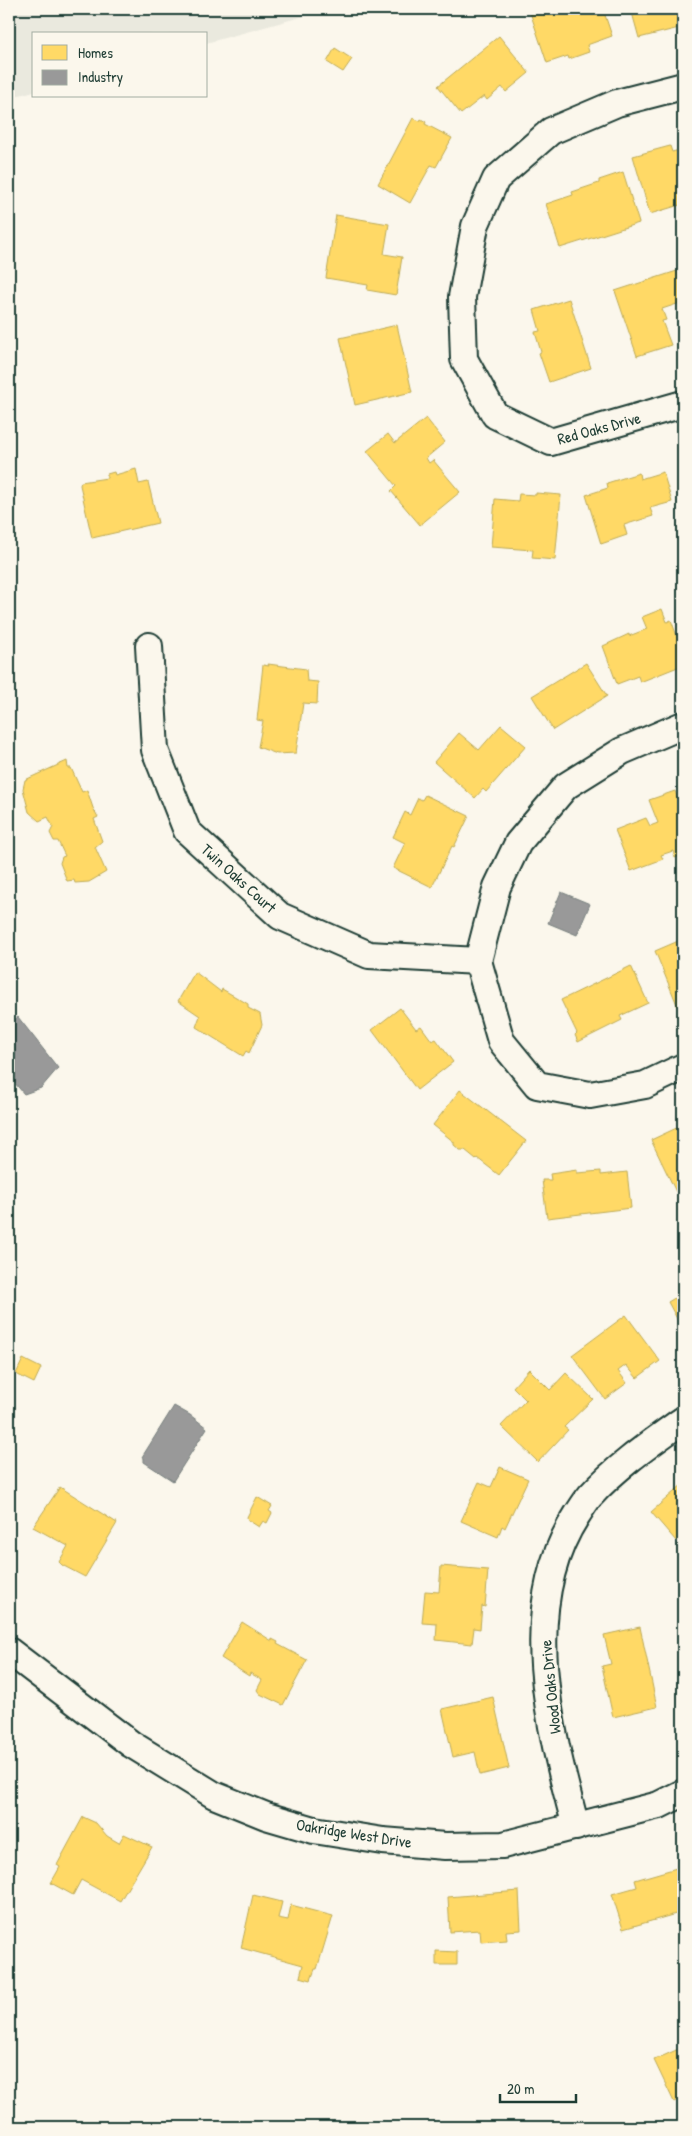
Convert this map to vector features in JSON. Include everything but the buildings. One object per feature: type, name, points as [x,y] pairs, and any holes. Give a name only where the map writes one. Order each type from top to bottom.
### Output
[{"type":"street","name":"Red Oaks Drive","points":[[683,86],[617,103],[551,131],[496,179],[474,226],[462,297],[464,359],[495,416],[551,442],[683,404]]},
{"type":"street","name":"Twin Oaks Court","points":[[148,646],[155,750],[187,831],[280,916],[369,956],[478,961]]},
{"type":"street","points":[[683,726],[622,751],[566,786],[518,843],[497,887],[478,961],[501,1040],[537,1085],[590,1095],[645,1085],[683,1068]]},
{"type":"street","name":"Wood Oaks Drive","points":[[576,1827],[557,1753],[544,1668],[544,1622],[549,1577],[564,1536],[589,1497],[628,1462],[683,1420]]},
{"type":"street","name":"Oakridge West Drive","points":[[9,1651],[131,1744],[214,1795],[266,1816],[314,1830],[383,1841],[445,1846],[503,1845],[659,1805],[683,1793]]},
{"type":"shaded area","points":[[9,9],[330,9],[208,42],[208,32],[32,32],[32,92],[9,98]]}]
